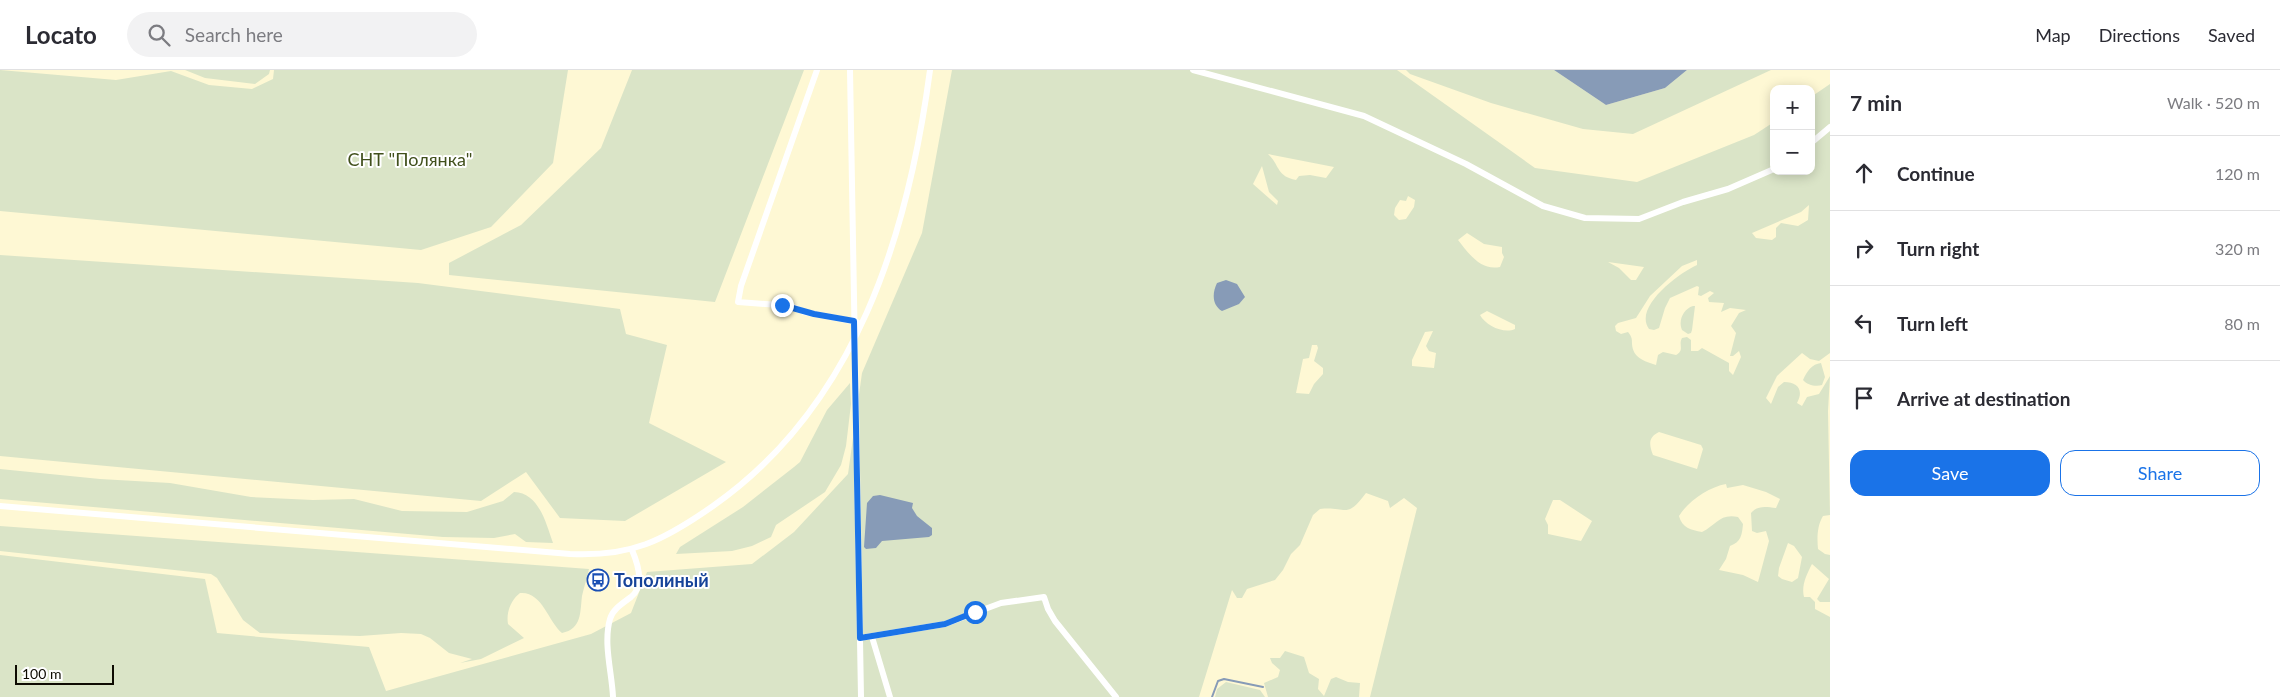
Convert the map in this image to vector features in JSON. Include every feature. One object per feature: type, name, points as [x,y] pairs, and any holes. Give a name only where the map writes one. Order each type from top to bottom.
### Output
[{"type":"street","points":[[817,70],[741,286],[738,302],[791,306],[809,313],[864,323]]},
{"type":"street","points":[[850,70],[860,697]]},
{"type":"street","points":[[0,506],[570,554],[594,555],[632,550],[657,540],[701,514],[746,481],[787,442],[808,415],[854,342],[864,323],[900,216],[919,140],[930,70]]},
{"type":"street","points":[[1192,70],[1364,116],[1458,159],[1527,199],[1558,212],[1585,218],[1639,218],[1728,189],[1770,171]]},
{"type":"street","points":[[1815,140],[1830,127]]},
{"type":"street","points":[[613,697],[608,630],[610,618],[619,607],[633,596],[638,588],[638,562],[632,550]]},
{"type":"street","points":[[860,638],[945,624],[1000,603],[1044,597],[1055,621],[1116,697]]},
{"type":"street","points":[[872,637],[890,697]]},
{"type":"green space","name":"СНТ \"Полянка\"","points":[[0,70],[116,80],[171,71],[209,85],[252,89],[273,79],[274,70],[568,70],[553,163],[491,227],[421,250],[0,211]]},
{"type":"green space","points":[[185,70],[270,70],[269,74],[255,84],[205,78]]},
{"type":"green space","points":[[632,70],[804,70],[715,302],[449,275],[449,263],[521,225],[601,148]]},
{"type":"green space","points":[[952,70],[1397,70],[1535,168],[1637,182],[1754,135],[1770,125],[1770,175],[1815,175],[1815,94],[1830,84],[1830,353],[1819,361],[1810,359],[1802,353],[1777,376],[1766,398],[1771,404],[1778,387],[1784,382],[1789,382],[1796,385],[1800,391],[1797,403],[1802,406],[1807,397],[1819,394],[1830,376],[1828,411],[1830,515],[1823,516],[1821,520],[1818,549],[1830,555],[1830,602],[1820,602],[1817,599],[1829,579],[1812,564],[1805,580],[1803,593],[1804,597],[1810,597],[1815,602],[1815,609],[1830,617],[1830,697],[1370,697],[1417,508],[1404,498],[1390,508],[1388,501],[1366,493],[1350,509],[1320,509],[1313,515],[1300,545],[1291,554],[1283,570],[1275,580],[1247,589],[1242,598],[1237,598],[1232,590],[1199,697],[0,697],[0,555],[205,579],[217,633],[369,647],[386,691],[591,634],[631,613],[647,572],[752,564],[794,532],[848,474],[862,373],[922,233]],"holes":[[[1268,154],[1334,167],[1326,178],[1310,175],[1299,176],[1296,180],[1285,176]],[[1262,166],[1269,192],[1278,201],[1277,205],[1253,184]],[[1408,196],[1415,200],[1414,207],[1406,219],[1399,220],[1394,215],[1395,208],[1400,200],[1406,201]],[[1809,205],[1808,220],[1798,226],[1781,223],[1776,228],[1776,237],[1772,240],[1756,238],[1752,233],[1801,212]],[[1467,233],[1484,244],[1502,247],[1504,257],[1500,267],[1493,268],[1481,264],[1458,240]],[[1697,260],[1697,265],[1680,275],[1652,301],[1647,311],[1646,320],[1649,329],[1659,328],[1670,298],[1697,286],[1699,287],[1698,295],[1701,296],[1710,291],[1714,293],[1708,298],[1709,302],[1724,303],[1721,312],[1730,308],[1746,310],[1739,313],[1731,326],[1736,333],[1730,356],[1739,351],[1741,357],[1733,375],[1729,371],[1729,363],[1702,348],[1698,351],[1691,351],[1691,340],[1687,337],[1682,338],[1679,353],[1676,355],[1663,352],[1658,355],[1656,365],[1637,356],[1634,353],[1628,332],[1621,334],[1616,331],[1615,326],[1618,323],[1636,318],[1650,296],[1682,266]],[[1608,262],[1644,267],[1636,280],[1631,280],[1619,268]],[[1487,311],[1515,325],[1515,329],[1501,330],[1486,323],[1480,315]],[[1433,331],[1426,346],[1429,351],[1436,353],[1434,368],[1412,366],[1412,360],[1425,332]],[[1312,345],[1317,345],[1318,348],[1314,361],[1323,368],[1323,374],[1314,384],[1309,394],[1296,393],[1303,359],[1309,358]],[[1659,432],[1701,445],[1703,449],[1697,469],[1653,455],[1650,445],[1653,436]],[[1726,484],[1727,488],[1743,485],[1766,492],[1780,499],[1776,508],[1759,508],[1751,513],[1752,531],[1757,533],[1766,531],[1769,541],[1758,582],[1743,575],[1719,570],[1726,559],[1730,546],[1737,542],[1741,535],[1743,524],[1738,517],[1722,518],[1702,532],[1688,528],[1680,520],[1679,516],[1693,500],[1706,491]],[[1553,500],[1560,500],[1592,521],[1581,541],[1548,534],[1548,525],[1545,519]],[[1788,543],[1794,546],[1802,557],[1798,578],[1792,582],[1778,576],[1779,568]]]},
{"type":"green space","points":[[1406,70],[1554,70],[1606,105],[1665,88],[1687,70],[1771,70],[1633,134],[1583,129],[1491,103],[1410,74]]},
{"type":"green space","points":[[0,255],[418,283],[620,309],[626,334],[667,345],[649,423],[726,462],[625,521],[560,518],[526,472],[481,501],[0,456]]},
{"type":"green space","points":[[1695,306],[1692,330],[1688,334],[1682,330],[1681,319],[1686,310]]},
{"type":"green space","points":[[1821,363],[1825,377],[1822,385],[1817,386],[1805,382],[1803,380],[1810,368]]},
{"type":"green space","points":[[850,383],[851,404],[846,446],[841,465],[825,492],[776,525],[771,537],[752,546],[732,551],[676,554],[680,547],[743,507],[800,462],[827,410]]},
{"type":"green space","points":[[0,469],[100,479],[170,483],[251,497],[313,500],[354,499],[402,511],[467,512],[503,501],[514,492],[523,494],[535,503],[544,518],[553,543],[526,542],[515,534],[494,538],[443,537],[0,499]]},
{"type":"green space","points":[[0,526],[589,569],[582,596],[579,619],[577,624],[569,631],[562,633],[534,597],[520,593],[510,607],[508,624],[524,638],[481,659],[460,663],[472,659],[449,653],[430,638],[421,634],[401,633],[360,636],[260,633],[243,620],[217,578],[211,574],[0,551]]},
{"type":"green space","points":[[1285,651],[1304,657],[1309,673],[1319,679],[1318,689],[1324,696],[1331,679],[1336,677],[1348,682],[1360,683],[1359,697],[1268,697],[1264,683],[1278,677],[1280,670],[1272,663],[1270,658],[1280,658]]},
{"type":"green space","points":[[1226,682],[1260,690],[1265,697],[1215,697],[1217,689]]},
{"type":"water","points":[[1554,70],[1687,70],[1665,88],[1606,105]]},
{"type":"water","points":[[1226,280],[1237,284],[1245,297],[1239,304],[1222,311],[1216,306],[1214,291],[1217,283]]},
{"type":"water","points":[[880,495],[913,503],[912,508],[917,516],[932,528],[932,535],[929,537],[882,541],[876,548],[866,549],[864,547],[867,503],[873,496]]},
{"type":"waterway","points":[[1212,697],[1218,681],[1224,679],[1263,687]]},
{"type":"place","name":"Тополиный","points":[[598,580]]},
{"type":"route","points":[[782,305],[791,306],[804,312],[854,321],[860,638],[945,624],[975,612]]}]
